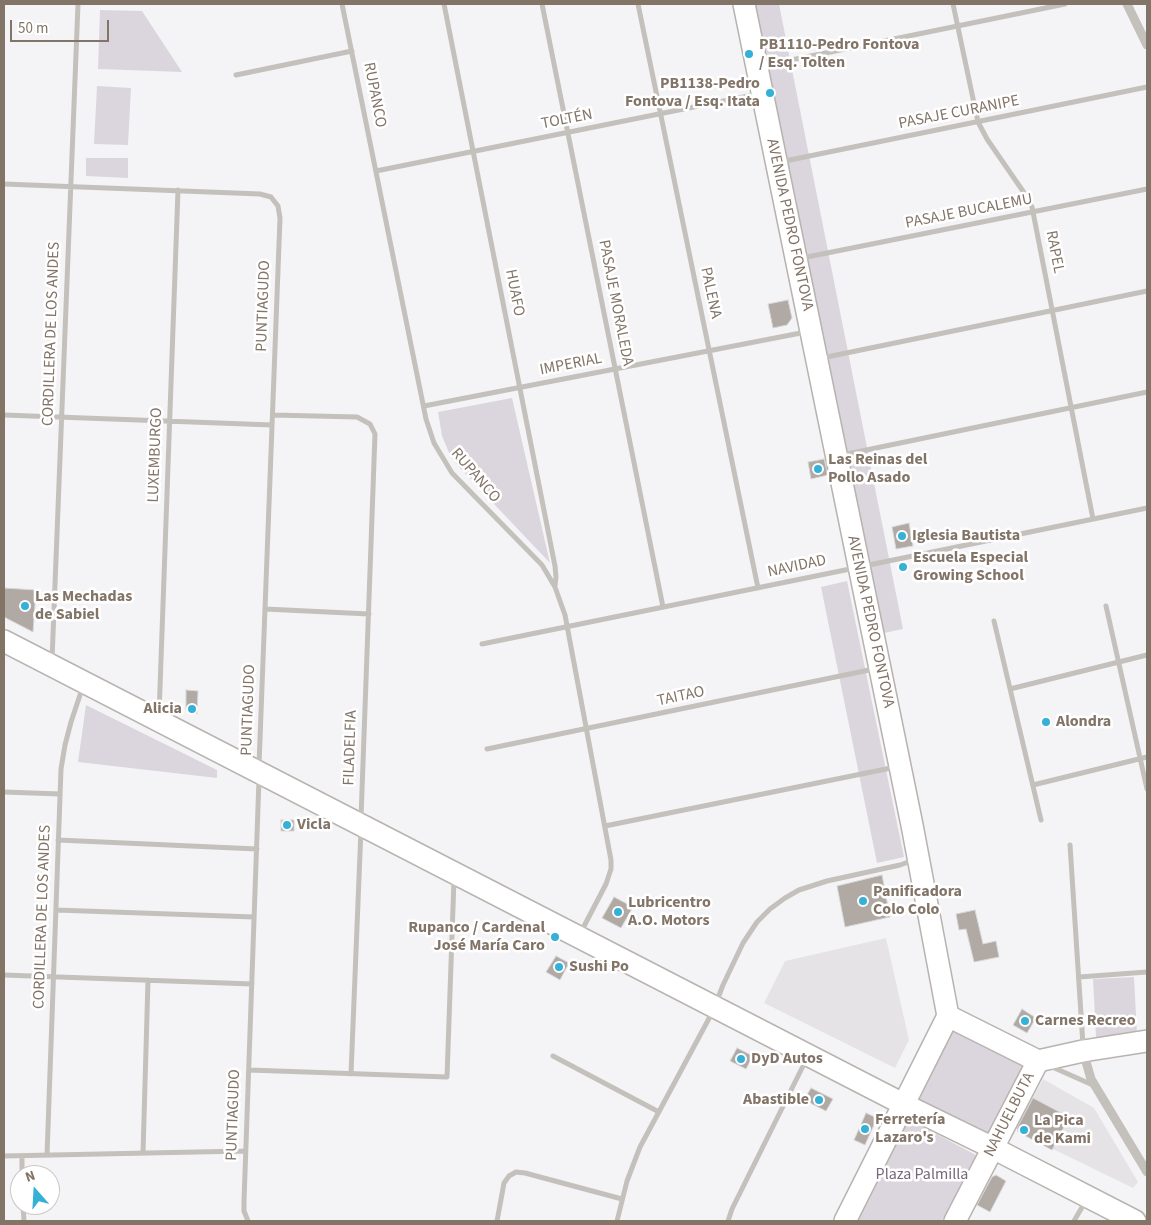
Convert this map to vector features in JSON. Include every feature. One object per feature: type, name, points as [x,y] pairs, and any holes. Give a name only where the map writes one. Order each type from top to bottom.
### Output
[{"type":"main road","name":"AVENIDA PEDRO FONTOVA","points":[[744,4],[900,766],[948,1016]]},
{"type":"main road","points":[[4,641],[715,1008],[1135,1221]]},
{"type":"main road","points":[[845,1221],[948,1016],[1038,1061],[1083,1051],[1147,1041]]},
{"type":"main road","name":"NAHUELBUTA","points":[[955,1221],[1038,1061]]},
{"type":"street","name":"CORDILLERA DE LOS ANDES","points":[[52,666],[78,4]]},
{"type":"street","name":"RUPANCO","points":[[342,4],[424,406],[434,443],[452,473],[545,570],[561,600],[611,860],[609,877],[579,937]]},
{"type":"street","name":"HUAFO","points":[[444,4],[555,566],[555,587]]},
{"type":"street","name":"PASAJE MORALEDA","points":[[542,4],[663,607]]},
{"type":"street","name":"PALENA","points":[[638,4],[758,588]]},
{"type":"street","name":"RAPEL","points":[[953,4],[978,122],[987,139],[1027,197],[1033,212],[1094,519]]},
{"type":"street","points":[[757,67],[1065,4]]},
{"type":"street","points":[[1127,4],[1147,45]]},
{"type":"street","points":[[236,76],[352,51]]},
{"type":"street","name":"PASAJE CURANIPE","points":[[777,163],[1147,88]]},
{"type":"street","name":"TOLTÉN","points":[[376,172],[763,94]]},
{"type":"street","points":[[4,184],[178,190]]},
{"type":"street","name":"PASAJE BUCALEMU","points":[[796,259],[1147,189]]},
{"type":"street","name":"PUNTIAGUDO","points":[[178,190],[266,195],[275,201],[280,218],[244,1206],[248,1221]]},
{"type":"street","name":"LUXEMBURGO","points":[[158,721],[178,190]]},
{"type":"street","points":[[817,359],[1147,291]]},
{"type":"street","name":"IMPERIAL","points":[[424,406],[811,331]]},
{"type":"street","points":[[836,456],[1147,392]]},
{"type":"street","name":"FILADELFIA","points":[[273,414],[357,417],[370,424],[375,440],[352,1074]]},
{"type":"street","points":[[4,416],[272,425]]},
{"type":"street","name":"NAVIDAD","points":[[482,644],[1147,508]]},
{"type":"street","points":[[1106,606],[1147,789]]},
{"type":"street","points":[[265,609],[369,614]]},
{"type":"street","points":[[994,621],[1041,820]]},
{"type":"street","points":[[1010,689],[1147,655]]},
{"type":"street","name":"TAITAO","points":[[486,749],[880,668]]},
{"type":"street","name":"CORDILLERA DE LOS ANDES","points":[[47,1155],[60,794],[65,745],[85,683]]},
{"type":"street","points":[[1033,785],[1147,757]]},
{"type":"street","points":[[605,826],[900,766]]},
{"type":"street","points":[[4,792],[60,794]]},
{"type":"street","points":[[58,840],[257,849]]},
{"type":"street","points":[[1070,845],[1080,977],[1083,1051],[1088,1071],[1095,1086],[1147,1172]]},
{"type":"street","points":[[617,1221],[633,1164],[715,1008],[723,985],[743,943],[757,922],[785,898],[799,890],[827,880],[900,865],[918,858]]},
{"type":"street","points":[[249,1070],[447,1077],[454,873]]},
{"type":"street","points":[[56,910],[254,917]]},
{"type":"street","points":[[1080,977],[1147,972]]},
{"type":"street","points":[[4,975],[252,984]]},
{"type":"street","points":[[143,1153],[148,980]]},
{"type":"street","points":[[728,1221],[732,1209],[808,1055]]},
{"type":"street","points":[[553,1056],[659,1112]]},
{"type":"street","points":[[1038,1061],[1095,1086]]},
{"type":"street","points":[[4,1156],[246,1151]]},
{"type":"street","points":[[22,1156],[22,1165]]},
{"type":"street","points":[[497,1221],[504,1183],[509,1176],[516,1172],[622,1199]]},
{"type":"street","points":[[1074,1221],[1088,1196]]},
{"type":"shaded area","points":[[886,938],[909,1040],[895,1068],[764,1003],[785,961]]},
{"type":"shaded area","points":[[1043,1079],[1094,1108],[1138,1182],[1133,1188],[1018,1132],[1017,1128]]},
{"type":"green space","points":[[751,4],[779,4],[903,629],[879,634]]},
{"type":"green space","points":[[100,10],[142,11],[182,72],[98,69]]},
{"type":"green space","points":[[97,86],[131,88],[128,145],[94,144]]},
{"type":"green space","points":[[86,158],[128,158],[128,178],[86,176]]},
{"type":"green space","points":[[512,398],[550,563],[458,466],[450,455],[442,436],[438,412]]},
{"type":"green space","points":[[847,581],[904,857],[877,863],[821,587]]},
{"type":"green space","points":[[86,705],[217,770],[217,778],[78,762]]},
{"type":"green space","points":[[1134,977],[1137,1035],[1096,1037],[1093,979]]},
{"type":"green space","name":"Plaza Palmilla","points":[[952,1026],[1027,1063],[990,1138],[914,1100]]},
{"type":"green space","name":"Plaza Palmilla","points":[[906,1118],[976,1155],[942,1221],[856,1221]]},
{"type":"building","points":[[788,300],[792,318],[787,325],[773,328],[768,304]]},
{"type":"building","name":"Las Reinas del Pollo Asado","points":[[824,459],[828,475],[811,479],[808,462]]},
{"type":"building","name":"Iglesia Bautista","points":[[909,523],[913,546],[896,549],[892,527]]},
{"type":"building","name":"Las Mechadas de Sabiel","points":[[4,588],[36,590],[33,632],[4,617]]},
{"type":"building","points":[[186,690],[198,691],[197,714],[186,710]]},
{"type":"building","name":"Vicla","points":[[281,820],[294,820],[294,831],[281,831]]},
{"type":"building","name":"Panificadora Colo Colo","points":[[882,875],[890,917],[845,927],[837,886]]},
{"type":"building","name":"Lubricentro A.O. Motors","points":[[614,897],[633,907],[621,928],[602,918]]},
{"type":"building","points":[[975,910],[983,944],[996,941],[999,957],[974,962],[966,929],[959,930],[956,914]]},
{"type":"building","points":[[556,956],[569,963],[560,980],[546,972]]},
{"type":"building","name":"Carnes Recreo","points":[[1022,1009],[1036,1018],[1027,1033],[1013,1025]]},
{"type":"building","name":"DyD Autos","points":[[737,1048],[753,1056],[746,1069],[730,1061]]},
{"type":"building","name":"Abastible","points":[[811,1088],[833,1099],[826,1111],[804,1100]]},
{"type":"building","points":[[1033,1098],[1069,1117],[1052,1150],[1018,1132],[1017,1128]]},
{"type":"building","name":"Ferretería Lazaro's","points":[[866,1113],[877,1118],[865,1145],[854,1140]]},
{"type":"building","points":[[996,1175],[1006,1181],[990,1212],[977,1205],[992,1177]]},
{"type":"place","name":"PB1110-Pedro Fontova / Esq. Tolten","points":[[749,54]]},
{"type":"place","name":"PB1138-Pedro Fontova / Esq. Itata","points":[[770,93]]},
{"type":"place","name":"Las Reinas del Pollo Asado","points":[[818,469]]},
{"type":"place","name":"Iglesia Bautista","points":[[902,536]]},
{"type":"place","name":"Escuela Especial Growing School","points":[[903,567]]},
{"type":"place","name":"Las Mechadas de Sabiel","points":[[25,606]]},
{"type":"place","name":"Alicia","points":[[192,709]]},
{"type":"place","name":"Alondra","points":[[1046,722]]},
{"type":"place","name":"Vicla","points":[[287,825]]},
{"type":"place","name":"Panificadora Colo Colo","points":[[863,901]]},
{"type":"place","name":"Lubricentro A.O. Motors","points":[[618,912]]},
{"type":"place","name":"Rupanco / Cardenal José María Caro","points":[[555,937]]},
{"type":"place","name":"Sushi Po","points":[[559,967]]},
{"type":"place","name":"Carnes Recreo","points":[[1025,1021]]},
{"type":"place","name":"DyD Autos","points":[[741,1059]]},
{"type":"place","name":"Abastible","points":[[819,1100]]},
{"type":"place","name":"Ferretería Lazaro's","points":[[865,1129]]},
{"type":"place","name":"La Pica de Kami","points":[[1024,1130]]}]
